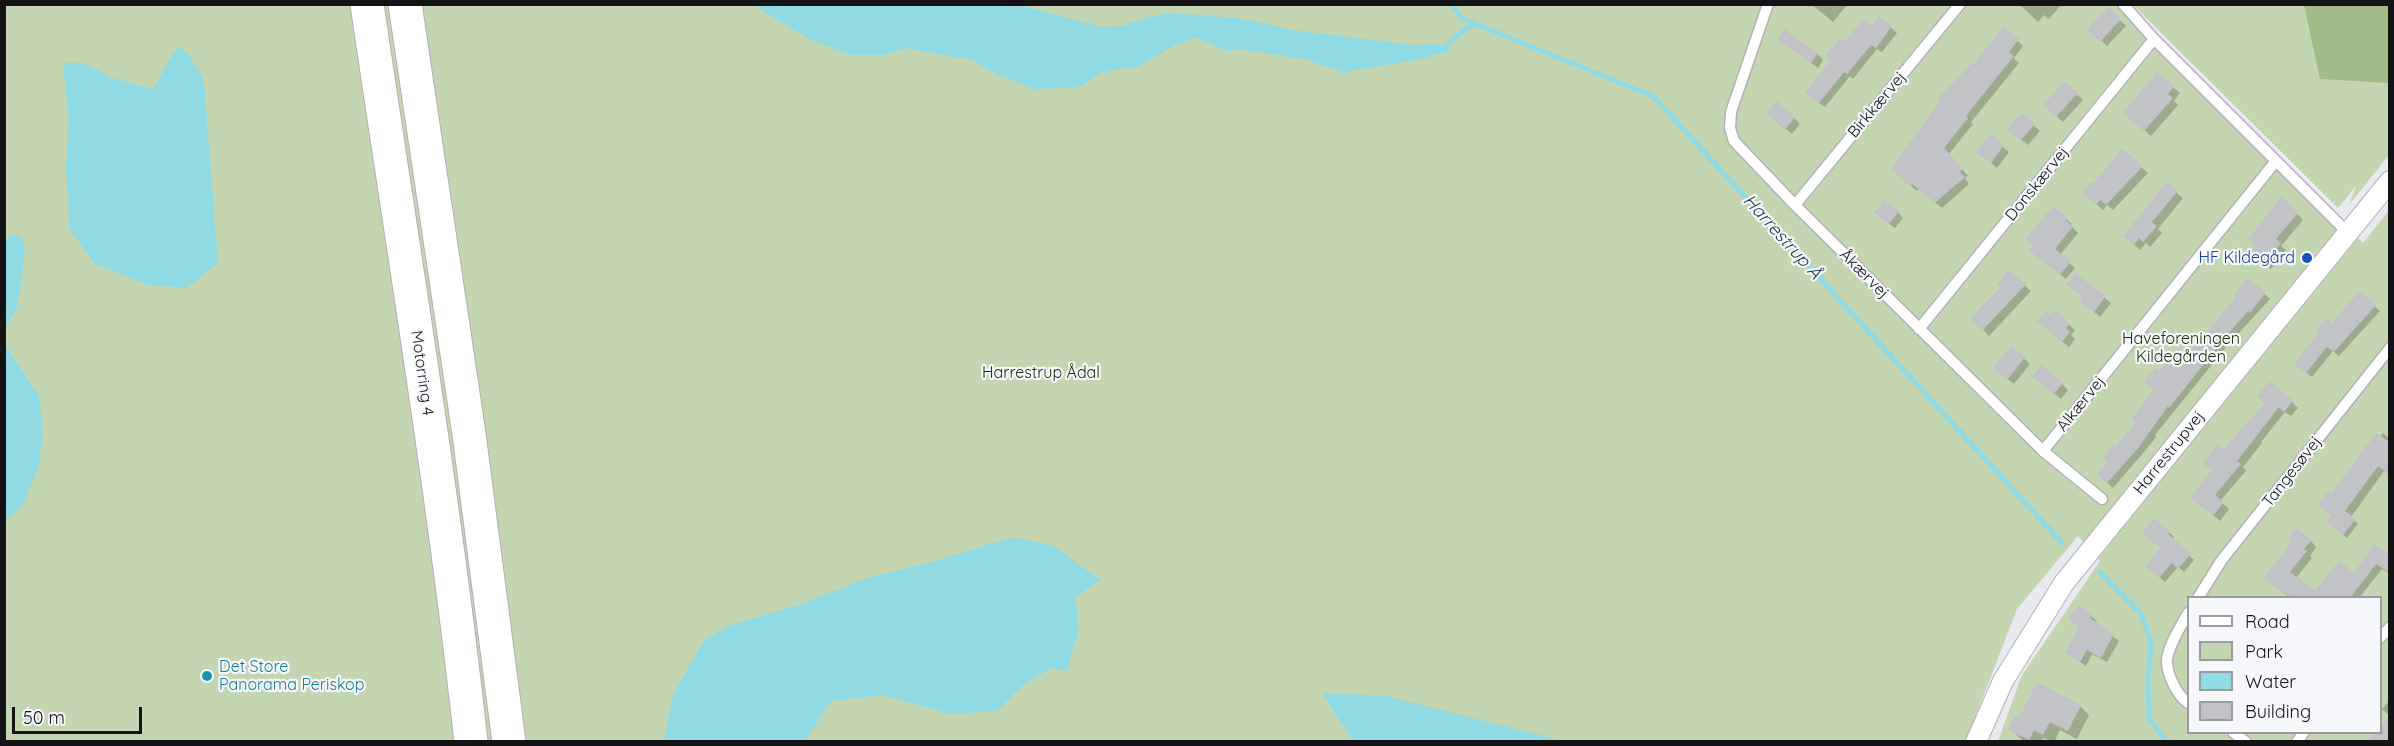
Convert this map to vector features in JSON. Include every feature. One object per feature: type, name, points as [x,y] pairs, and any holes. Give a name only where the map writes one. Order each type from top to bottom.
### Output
[{"type":"highway","name":"Motorring 4","points":[[367,4],[431,437],[471,741]]},
{"type":"highway","points":[[405,4],[469,434],[509,741]]},
{"type":"highway","points":[[469,434],[507,597],[529,741]]},
{"type":"street","name":"Harrestrupvej","points":[[1976,741],[2003,681],[2064,583],[2390,181]]},
{"type":"lane","name":"Åkærvej","points":[[1768,4],[1731,112],[1730,128],[1734,141],[1795,205],[2043,451],[2102,499]]},
{"type":"lane","name":"Birkkærvej","points":[[1795,205],[1960,4]]},
{"type":"lane","points":[[2123,4],[2154,39],[2348,232]]},
{"type":"lane","name":"Donskærvej","points":[[1919,329],[2154,39]]},
{"type":"lane","name":"Alkærvej","points":[[2043,451],[2276,161]]},
{"type":"lane","name":"Tangesøvej","points":[[2199,596],[2221,561],[2390,348]]},
{"type":"lane","points":[[2187,615],[2167,660],[2173,683],[2187,702]]},
{"type":"green space","name":"Harrestrup Ådal","points":[[4,5],[2127,5],[2363,243],[2389,210],[2389,741],[1998,741],[2022,675],[2100,561],[2078,536],[2017,609],[1966,741],[5,741]]},
{"type":"green space","points":[[2133,5],[2389,5],[2389,155],[2349,205],[2356,186],[2338,208]]},
{"type":"green space","points":[[2304,5],[2389,5],[2389,83],[2320,79]]},
{"type":"water","points":[[754,5],[1027,7],[1101,27],[1123,26],[1143,18],[1169,13],[1239,18],[1292,30],[1413,45],[1447,44],[1450,51],[1416,60],[1343,72],[1308,60],[1239,49],[1226,51],[1196,37],[1177,44],[1139,66],[1101,72],[1081,87],[1033,89],[996,74],[972,60],[905,48],[884,55],[852,55],[808,39]]},
{"type":"water","points":[[180,46],[198,68],[204,81],[218,263],[186,288],[147,285],[95,264],[70,230],[66,176],[68,110],[63,63],[84,63],[113,78],[152,89]]},
{"type":"water","points":[[11,234],[22,237],[25,254],[17,308],[5,326],[5,240]]},
{"type":"water","points":[[4,344],[39,396],[43,433],[38,469],[22,506],[5,521]]},
{"type":"water","points":[[1012,537],[1052,545],[1100,580],[1076,596],[1078,632],[1067,671],[1051,668],[1022,686],[997,711],[950,714],[883,695],[831,701],[805,741],[664,741],[673,695],[705,639],[731,625],[799,605],[867,578],[939,560]]},
{"type":"water","points":[[1322,693],[1385,696],[1564,741],[1353,741]]},
{"type":"building","points":[[2109,7],[2121,19],[2100,42],[2087,29]]},
{"type":"building","points":[[1879,16],[1892,26],[1876,48],[1871,45],[1847,74],[1844,72],[1819,103],[1805,93],[1830,61],[1825,56],[1841,38],[1845,42],[1863,19],[1872,26]]},
{"type":"building","points":[[2003,27],[2019,39],[2009,52],[2014,56],[1966,116],[1968,118],[1944,148],[1963,169],[1960,172],[1965,177],[1935,203],[1912,184],[1910,187],[1891,169],[1940,101],[1937,99],[1972,63],[1974,64]]},
{"type":"building","points":[[1784,29],[1818,53],[1811,63],[1777,40]]},
{"type":"building","points":[[2157,72],[2175,86],[2168,94],[2173,98],[2144,131],[2123,113]]},
{"type":"building","points":[[2064,81],[2078,93],[2056,117],[2043,105]]},
{"type":"building","points":[[1776,101],[1795,117],[1786,129],[1766,114]]},
{"type":"building","points":[[2023,113],[2035,124],[2021,140],[2007,129]]},
{"type":"building","points":[[1990,134],[2004,145],[1991,163],[1976,152]]},
{"type":"building","points":[[2122,149],[2143,166],[2106,205],[2100,200],[2096,205],[2082,193]]},
{"type":"building","points":[[2167,182],[2178,191],[2152,222],[2157,226],[2143,242],[2139,238],[2134,245],[2123,236]]},
{"type":"building","points":[[2282,196],[2298,213],[2276,239],[2281,243],[2264,264],[2250,253],[2256,246],[2248,239]]},
{"type":"building","points":[[1884,200],[1899,211],[1889,224],[1874,213]]},
{"type":"building","points":[[2053,206],[2068,217],[2065,220],[2073,226],[2055,249],[2071,261],[2060,275],[2028,250],[2033,245],[2026,239]]},
{"type":"building","points":[[2008,270],[2026,284],[1982,331],[1970,319],[2001,287],[1997,284]]},
{"type":"building","points":[[2075,273],[2106,296],[2094,312],[2079,302],[2083,296],[2066,285]]},
{"type":"building","points":[[2247,278],[2266,292],[2250,313],[2248,311],[2222,341],[2169,408],[2168,406],[2139,447],[2107,483],[2097,475],[2107,462],[2102,458],[2113,445],[2116,447],[2136,422],[2132,419],[2154,389],[2144,382],[2155,368],[2160,371],[2178,349],[2187,356],[2236,297],[2234,296]]},
{"type":"building","points":[[2359,291],[2376,305],[2334,352],[2327,347],[2306,373],[2294,364],[2318,333],[2316,331],[2326,318],[2332,323]]},
{"type":"building","points":[[2055,310],[2070,323],[2066,328],[2070,332],[2062,342],[2037,321],[2046,311],[2051,315]]},
{"type":"building","points":[[2011,346],[2025,357],[2008,379],[1993,368]]},
{"type":"building","points":[[2042,365],[2063,383],[2054,394],[2032,376]]},
{"type":"building","points":[[2269,381],[2293,401],[2284,412],[2279,407],[2237,461],[2241,464],[2215,495],[2224,502],[2213,516],[2190,498],[2212,470],[2203,463],[2218,444],[2224,449],[2265,403],[2257,396]]},
{"type":"building","points":[[2376,433],[2390,442],[2390,475],[2378,466],[2345,511],[2356,519],[2343,535],[2326,522],[2331,515],[2318,505],[2328,492],[2331,494]]},
{"type":"building","points":[[2154,518],[2170,531],[2168,534],[2191,554],[2178,569],[2172,563],[2159,578],[2145,566],[2160,548],[2142,533]]},
{"type":"building","points":[[2296,528],[2312,540],[2304,549],[2307,551],[2290,572],[2315,590],[2339,561],[2354,573],[2374,544],[2390,555],[2390,573],[2376,564],[2352,596],[2289,596],[2264,578],[2286,550],[2291,541],[2288,539]]},
{"type":"building","points":[[2079,605],[2092,614],[2090,618],[2114,634],[2101,658],[2087,650],[2080,662],[2065,653],[2079,627],[2068,619]]},
{"type":"building","points":[[2037,682],[2081,705],[2068,731],[2050,722],[2043,735],[2034,730],[2029,740],[2008,730],[2015,716],[2019,718]]},
{"type":"building","points":[[2390,716],[2390,741],[2368,741],[2374,734],[2382,734],[2382,725]]},
{"type":"waterway","name":"Harrestrup Å","points":[[1452,4],[1461,18],[1653,96],[2062,543]]},
{"type":"waterway","points":[[1447,44],[1474,23]]},
{"type":"waterway","name":"Harrestrup Å","points":[[2100,572],[2141,614],[2151,642],[2148,680],[2149,718],[2167,742]]},
{"type":"place","name":"HF Kildegård","points":[[2307,258]]},
{"type":"place","name":"Det Store Panorama Periskop","points":[[207,676]]},
{"type":"park label","name":"Haveforeningen Kildegården","points":[[2181,348]]}]
